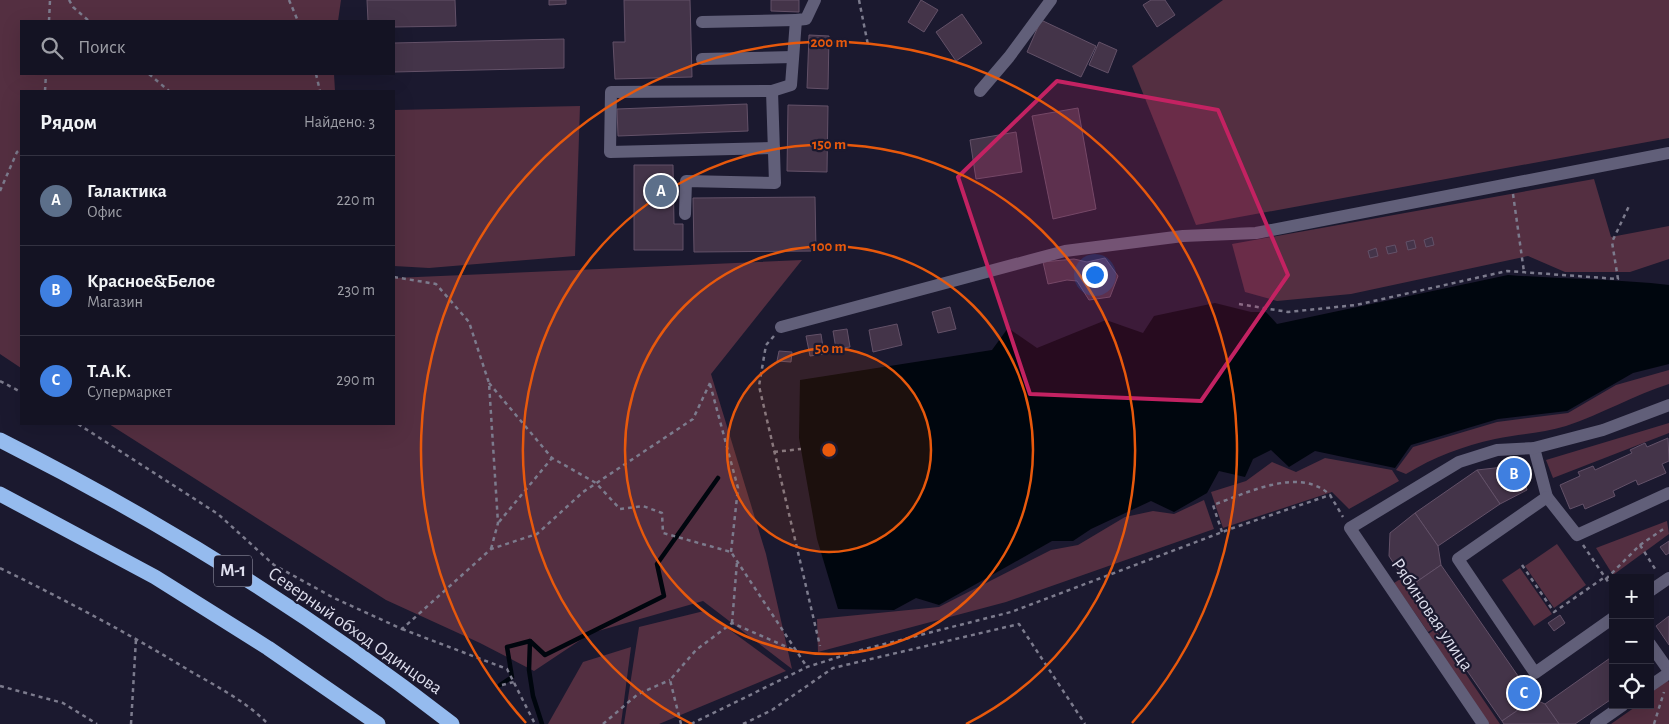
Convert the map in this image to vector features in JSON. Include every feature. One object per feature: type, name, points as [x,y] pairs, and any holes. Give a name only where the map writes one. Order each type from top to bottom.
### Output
[{"type":"highway","name":"Северный обход Одинцова","points":[[0,440],[62,471],[186,542],[297,612],[406,688],[452,724]]},
{"type":"highway","name":"М-1","points":[[0,494],[156,577],[268,648],[378,724]]},
{"type":"street","points":[[702,22],[806,19],[815,0]]},
{"type":"street","points":[[980,91],[1009,57],[1051,0]]},
{"type":"street","points":[[774,148],[610,152],[610,92],[772,90],[791,85],[796,20]]},
{"type":"street","points":[[702,59],[793,57]]},
{"type":"street","points":[[685,214],[686,181],[775,183],[772,90]]},
{"type":"street","points":[[781,327],[1065,251],[1183,236],[1256,233],[1669,153]]},
{"type":"street","points":[[1350,528],[1459,462],[1497,450],[1534,448],[1603,430],[1669,405]]},
{"type":"street","points":[[1534,448],[1547,497],[1577,536],[1669,493]]},
{"type":"street","points":[[1547,497],[1458,559],[1535,673],[1612,619]]},
{"type":"street","name":"Рябиновая улица","points":[[1350,528],[1483,724]]},
{"type":"street","points":[[1654,588],[1666,579]]},
{"type":"street","points":[[1654,650],[1669,672],[1654,683]]},
{"type":"street","points":[[1596,724],[1617,709]]},
{"type":"path","points":[[49,20],[50,0]]},
{"type":"path","points":[[69,0],[73,7],[88,20]]},
{"type":"path","points":[[290,0],[298,20]]},
{"type":"path","points":[[859,0],[868,45]]},
{"type":"path","points":[[45,90],[46,75]]},
{"type":"path","points":[[151,75],[169,90]]},
{"type":"path","points":[[316,75],[320,90]]},
{"type":"path","points":[[0,192],[20,149]]},
{"type":"path","points":[[1512,184],[1524,272]]},
{"type":"path","points":[[1238,304],[1288,312],[1356,305],[1507,271],[1618,280],[1612,242],[1629,206]]},
{"type":"path","points":[[395,277],[436,284],[469,322],[489,383],[498,523],[491,549]]},
{"type":"path","points":[[781,327],[766,345],[759,386],[820,646]]},
{"type":"path","points":[[0,381],[20,391]]},
{"type":"path","points":[[489,383],[552,458],[596,483],[620,509],[643,506],[662,513],[663,533],[731,552]]},
{"type":"path","points":[[402,629],[491,549],[538,534],[583,492],[693,419],[710,383],[738,488],[731,552],[807,667]]},
{"type":"path","points":[[80,425],[218,514],[274,564],[334,598],[402,629],[507,669],[535,724]]},
{"type":"path","points":[[774,452],[801,449]]},
{"type":"path","points":[[498,523],[552,458]]},
{"type":"path","points":[[1222,532],[1214,505],[1272,485],[1298,483],[1320,485],[1330,495],[1350,528]]},
{"type":"path","points":[[691,724],[807,667],[860,650],[1010,612],[1222,532],[1330,495]]},
{"type":"path","points":[[1522,565],[1554,612],[1605,578],[1640,545],[1665,528]]},
{"type":"path","points":[[1577,536],[1609,584]]},
{"type":"path","points":[[1640,545],[1666,579]]},
{"type":"path","points":[[603,724],[638,694],[670,680],[696,650],[732,623],[737,562]]},
{"type":"path","points":[[0,568],[87,610],[215,686],[261,716],[268,724]]},
{"type":"path","points":[[732,623],[797,652]]},
{"type":"path","points":[[743,724],[772,710],[833,668],[1019,624],[1085,724]]},
{"type":"path","points":[[131,724],[136,639]]},
{"type":"path","points":[[670,680],[681,724]]},
{"type":"path","points":[[502,685],[514,682]]},
{"type":"path","points":[[0,686],[63,703],[98,724]]},
{"type":"path","points":[[1654,724],[1664,691]]},
{"type":"highlighted area","points":[[1057,81],[1218,110],[1288,275],[1201,401],[1030,394],[958,177]]},
{"type":"shaded area","points":[[0,0],[341,0],[338,20],[20,20],[20,75],[334,75],[335,90],[20,90],[20,367],[0,354]]},
{"type":"shaded area","points":[[1223,0],[1669,0],[1669,138],[1196,225],[1132,66]]},
{"type":"shaded area","points":[[580,106],[575,256],[429,268],[395,266],[395,110]]},
{"type":"shaded area","points":[[1594,179],[1611,237],[1669,226],[1669,259],[1630,272],[1565,272],[1528,256],[1351,294],[1277,301],[1245,292],[1232,244]]},
{"type":"shaded area","points":[[802,260],[711,374],[766,554],[792,669],[703,601],[591,633],[534,671],[480,643],[386,600],[111,425],[395,425],[395,278]]},
{"type":"shaded area","points":[[1508,275],[1629,281],[1669,285],[1669,364],[1633,373],[1567,411],[1498,419],[1411,445],[1395,468],[1315,451],[1289,467],[1271,450],[1253,459],[1245,477],[1219,471],[1207,493],[1174,512],[1151,501],[1091,529],[1073,541],[1052,541],[939,605],[916,598],[894,610],[838,609],[817,539],[799,438],[800,380],[992,350],[1008,328],[1037,348],[1106,320],[1143,333],[1154,316],[1215,303],[1251,312],[1266,312],[1277,324]]},
{"type":"shaded area","points":[[1669,370],[1669,384],[1566,426],[1472,445],[1438,457],[1406,474],[1396,470],[1413,447],[1497,422],[1568,413],[1616,385]]},
{"type":"shaded area","points":[[1669,423],[1669,433],[1553,478],[1546,460]]},
{"type":"shaded area","points":[[1325,458],[1392,470],[1399,481],[1349,509],[1332,492],[1223,528],[1211,492],[1246,481],[1272,462],[1296,472]]},
{"type":"shaded area","points":[[1204,500],[1214,529],[1006,602],[818,652],[817,619],[939,607],[1051,550],[1078,545],[1125,517],[1153,511],[1174,514]]},
{"type":"shaded area","points":[[1667,521],[1669,534],[1614,574],[1612,574],[1596,548]]},
{"type":"shaded area","points":[[1557,544],[1586,585],[1554,608],[1525,566]]},
{"type":"shaded area","points":[[1520,568],[1552,614],[1534,626],[1502,580]]},
{"type":"shaded area","points":[[1402,578],[1436,627],[1428,632],[1394,583]]},
{"type":"shaded area","points":[[704,611],[786,671],[659,724],[624,724],[639,627]]},
{"type":"shaded area","points":[[1435,629],[1500,724],[1487,724],[1427,635]]},
{"type":"shaded area","points":[[631,647],[621,724],[548,724],[583,662]]},
{"type":"shaded area","points":[[1666,678],[1669,682],[1669,724],[1611,724],[1632,709],[1654,709],[1654,687]]},
{"type":"building","points":[[367,0],[455,0],[456,26],[395,27],[395,20],[368,20]]},
{"type":"building","points":[[549,0],[566,0],[566,4],[549,5]]},
{"type":"building","points":[[624,0],[690,0],[692,77],[615,79],[613,42],[625,42]]},
{"type":"building","points":[[771,0],[799,0],[799,12],[771,11]]},
{"type":"building","points":[[921,0],[938,10],[924,32],[908,22]]},
{"type":"building","points":[[1151,0],[1165,0],[1175,15],[1157,27],[1143,5]]},
{"type":"building","points":[[962,14],[982,43],[956,61],[936,32]]},
{"type":"building","points":[[1041,20],[1096,46],[1081,77],[1027,52]]},
{"type":"building","points":[[809,35],[829,36],[828,89],[807,88]]},
{"type":"building","points":[[564,39],[564,68],[395,72],[395,43]]},
{"type":"building","points":[[1099,42],[1117,50],[1108,73],[1089,65]]},
{"type":"building","points":[[747,104],[748,131],[618,136],[617,109]]},
{"type":"building","points":[[788,105],[828,106],[827,172],[787,171]]},
{"type":"building","points":[[1078,108],[1096,209],[1053,219],[1032,116]]},
{"type":"building","points":[[1016,132],[1022,172],[976,179],[970,140]]},
{"type":"building","points":[[634,165],[673,165],[674,224],[683,224],[683,250],[634,250]]},
{"type":"building","points":[[815,197],[816,251],[694,252],[693,198]]},
{"type":"building","points":[[1432,237],[1434,245],[1426,247],[1424,240]]},
{"type":"building","points":[[1414,240],[1416,248],[1408,250],[1406,242]]},
{"type":"building","points":[[1395,245],[1397,252],[1388,254],[1386,247]]},
{"type":"building","points":[[1376,248],[1378,256],[1370,258],[1368,251]]},
{"type":"building","points":[[1105,258],[1118,276],[1110,297],[1089,300],[1077,281],[1067,280],[1048,284],[1043,262],[1074,259],[1087,262]]},
{"type":"building","points":[[950,307],[956,329],[938,333],[932,312]]},
{"type":"building","points":[[897,324],[902,345],[873,352],[869,330]]},
{"type":"building","points":[[847,329],[850,347],[836,349],[833,331]]},
{"type":"building","points":[[821,334],[824,354],[810,356],[806,336]]},
{"type":"building","points":[[779,351],[792,352],[791,362],[777,361]]},
{"type":"building","points":[[1668,438],[1669,461],[1662,464],[1666,473],[1638,485],[1636,480],[1613,491],[1615,496],[1585,509],[1583,504],[1570,509],[1560,485],[1580,476],[1578,472],[1593,466],[1595,470],[1632,453],[1630,450],[1645,443],[1647,447]]},
{"type":"building","points":[[1521,465],[1527,490],[1500,504],[1477,470]]},
{"type":"building","points":[[1477,470],[1500,504],[1438,546],[1415,513]]},
{"type":"building","points":[[1415,513],[1438,546],[1441,565],[1409,587],[1389,556],[1390,533]]},
{"type":"building","points":[[1669,541],[1669,553],[1666,555],[1660,547]]},
{"type":"building","points":[[1441,565],[1534,699],[1502,721],[1409,587]]},
{"type":"building","points":[[1560,615],[1565,623],[1554,631],[1548,623]]},
{"type":"building","points":[[1669,616],[1669,645],[1656,626]]},
{"type":"building","points":[[1609,659],[1609,701],[1575,724],[1559,724],[1545,704]]},
{"type":"building","points":[[1534,699],[1545,704],[1559,724],[1504,724],[1502,721]]},
{"type":"waterway","points":[[500,685],[512,677],[507,647],[530,641],[545,655],[664,596],[657,564],[718,478]]},
{"type":"waterway","points":[[530,641],[529,670],[533,696],[542,724]]},
{"type":"place","name":"Галактика","points":[[661,191]]},
{"type":"place","name":"Красное&Белое","points":[[1514,474]]},
{"type":"place","name":"Т.А.К.","points":[[1524,693]]}]
